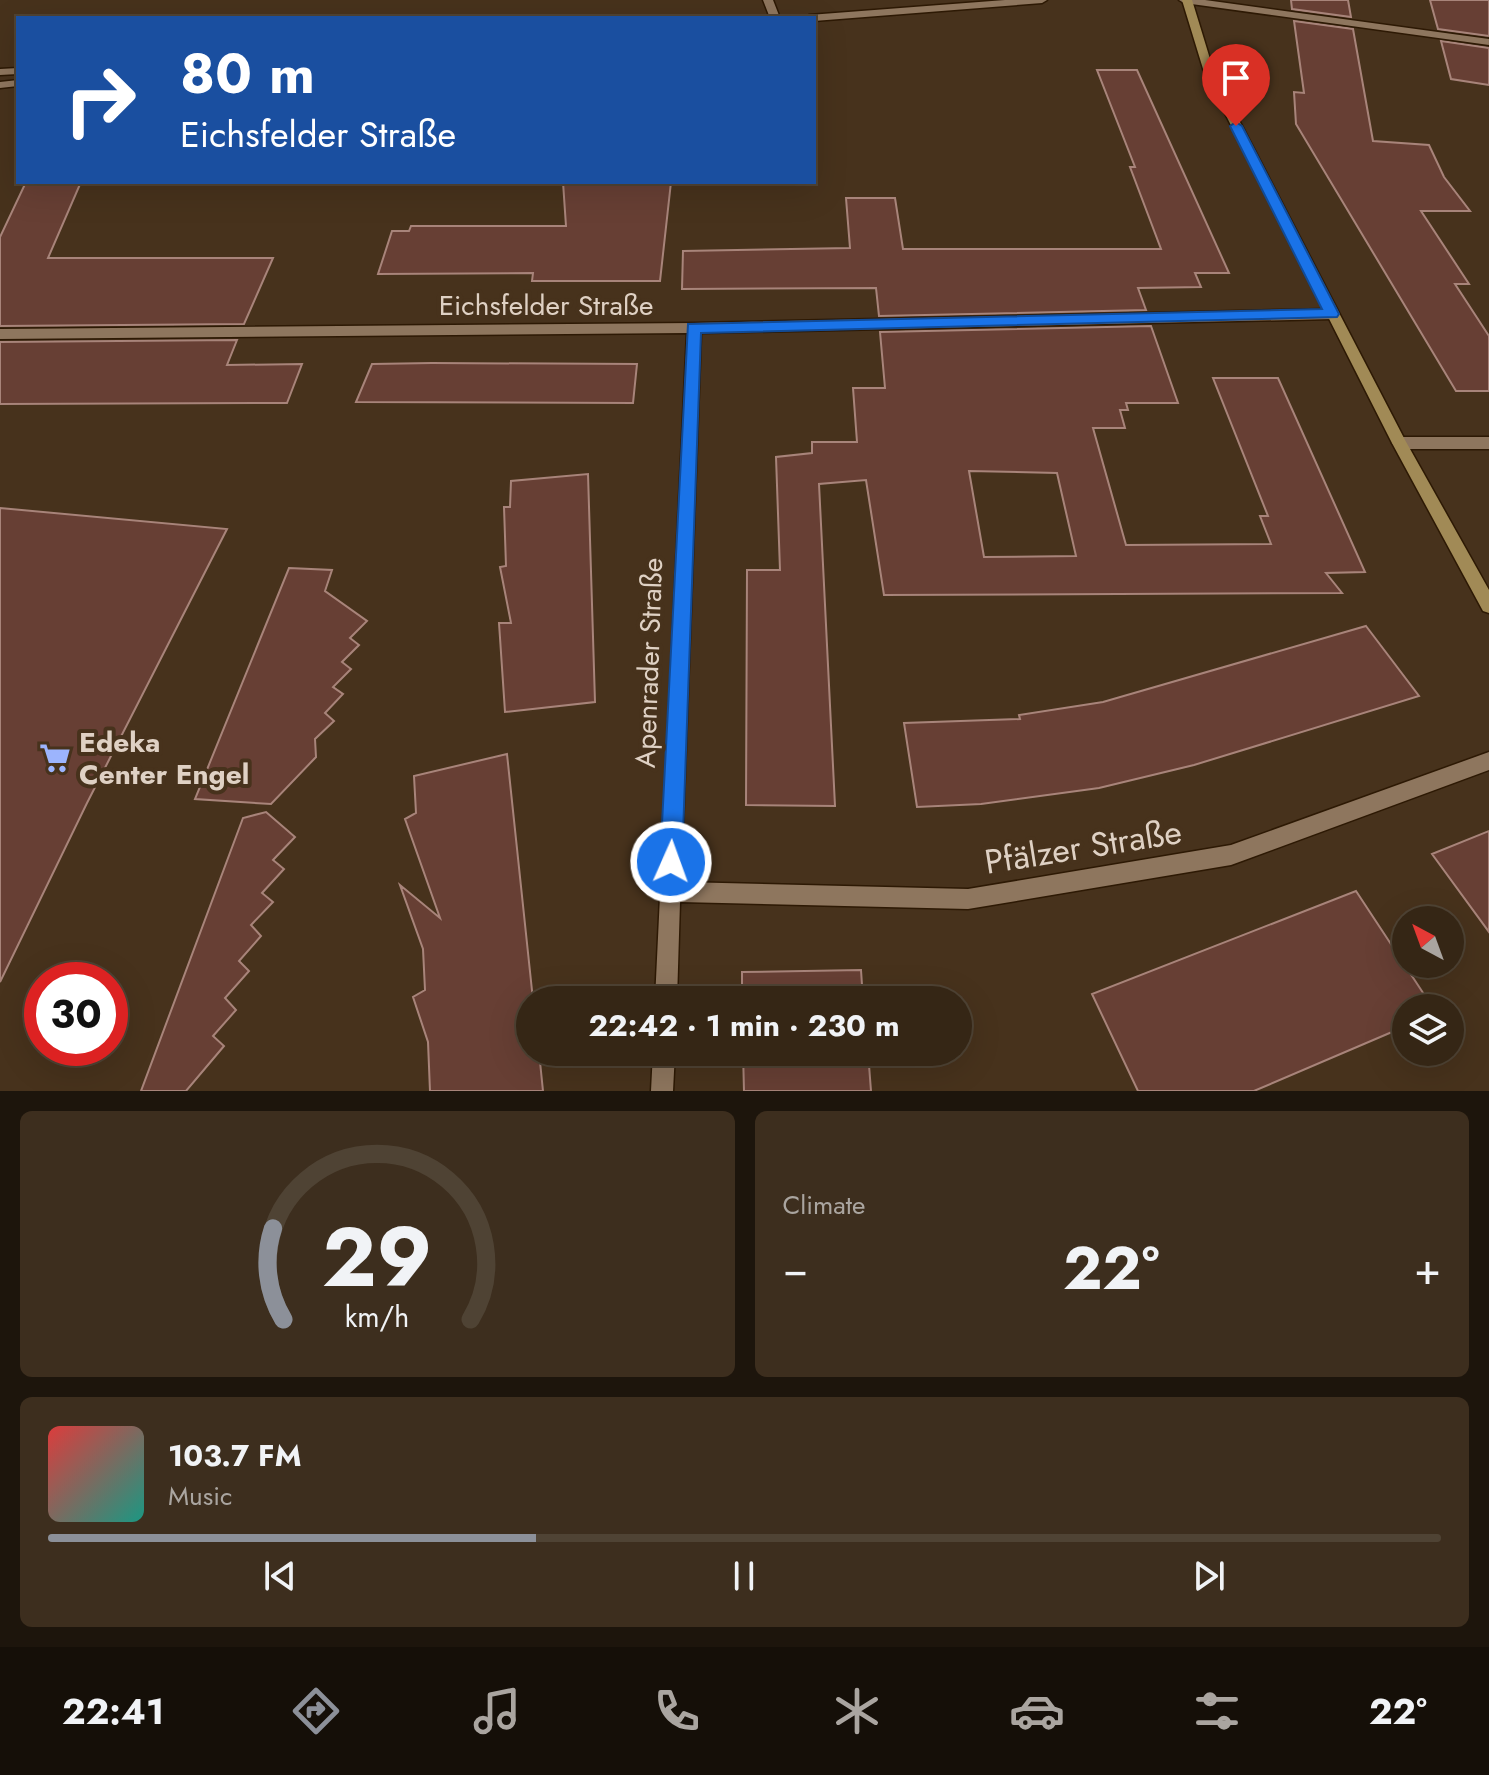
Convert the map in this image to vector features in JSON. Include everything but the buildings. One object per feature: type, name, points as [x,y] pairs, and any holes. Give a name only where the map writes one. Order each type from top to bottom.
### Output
[{"type":"street","points":[[816,17],[1042,0]]},
{"type":"street","points":[[1489,42],[1186,0],[1209,72],[1399,443],[1489,606]]},
{"type":"street","name":"Eichsfelder Straße","points":[[0,334],[694,328],[1332,314]]},
{"type":"street","name":"Apenrader Straße","points":[[667,986],[694,328]]},
{"type":"street","points":[[1399,443],[1489,443]]},
{"type":"street","name":"Pfälzer Straße","points":[[670,892],[968,899],[1231,855],[1489,761]]},
{"type":"street","points":[[662,1091],[663,1066]]},
{"type":"place","name":"Edeka Center Engel","points":[[55,758]]},
{"type":"route","points":[[671,862],[694,328],[1332,314],[1236,126]]}]
